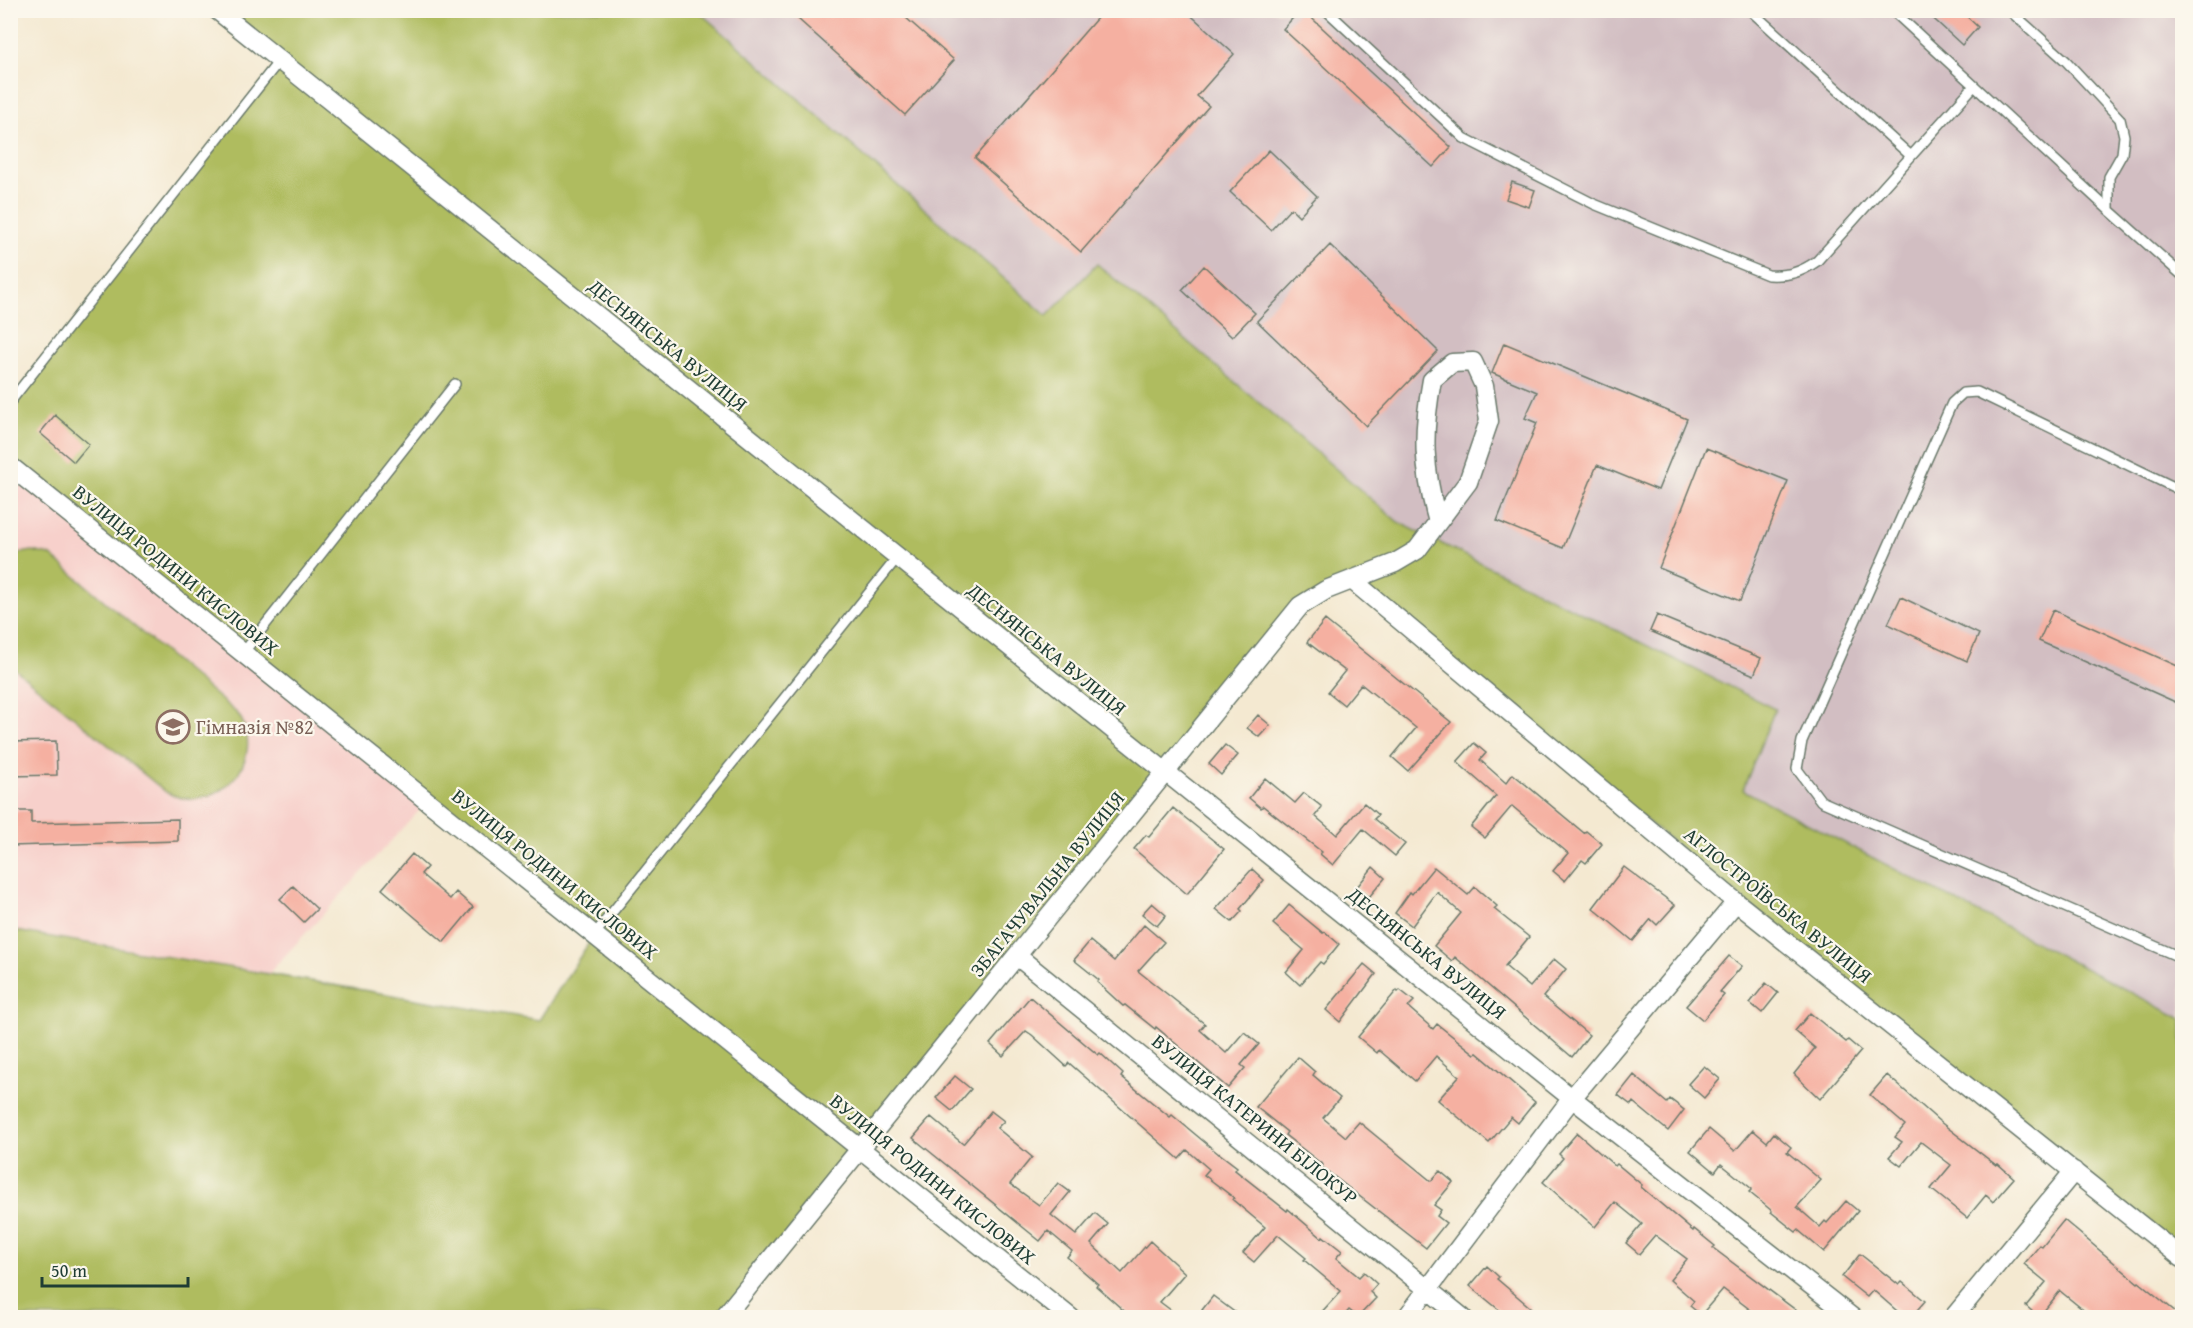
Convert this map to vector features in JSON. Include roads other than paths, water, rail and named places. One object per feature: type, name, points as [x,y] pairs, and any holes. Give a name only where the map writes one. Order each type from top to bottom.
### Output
[{"type":"street","name":"ДЕСНЯНСЬКА ВУЛИЦЯ","points":[[217,10],[1572,1098],[1853,1317]]},
{"type":"street","name":"ЗБАГАЧУВАЛЬНА ВУЛИЦЯ","points":[[723,1317],[1300,606],[1326,590],[1395,563],[1417,550],[1438,522],[1468,482],[1489,421],[1484,386],[1473,362],[1452,363],[1432,380],[1426,411],[1424,441],[1430,495],[1438,522]]},
{"type":"street","name":"ВУЛИЦЯ РОДИНИ КИСЛОВИХ","points":[[10,466],[1071,1317]]},
{"type":"street","name":"АГЛОСТРОЇВСЬКА ВУЛИЦЯ","points":[[1352,580],[1736,902],[2182,1258]]},
{"type":"street","points":[[1406,1317],[1572,1098],[1736,902]]},
{"type":"street","name":"ВУЛИЦЯ КАТЕРИНИ БІЛОКУР","points":[[1017,956],[1463,1317]]},
{"type":"street","points":[[1953,1317],[2073,1171]]},
{"type":"lane","points":[[1326,10],[1464,138],[1594,204],[1768,275],[1786,276],[1802,272],[1817,261],[1974,86]]},
{"type":"lane","points":[[1750,10],[1911,156]]},
{"type":"lane","points":[[1892,10],[2182,275]]},
{"type":"lane","points":[[2009,10],[2066,62],[2120,119],[2124,136],[2122,154],[2109,177],[2109,210]]},
{"type":"lane","points":[[10,402],[279,61]]},
{"type":"lane","points":[[243,653],[455,384]]},
{"type":"lane","points":[[2182,491],[1977,392],[1963,393],[1952,403],[1826,686],[1802,741],[1797,769],[1821,801],[2182,958]]},
{"type":"lane","points":[[594,935],[897,558]]},
{"type":"place","name":"Гімназія №82","points":[[173,727]]}]
